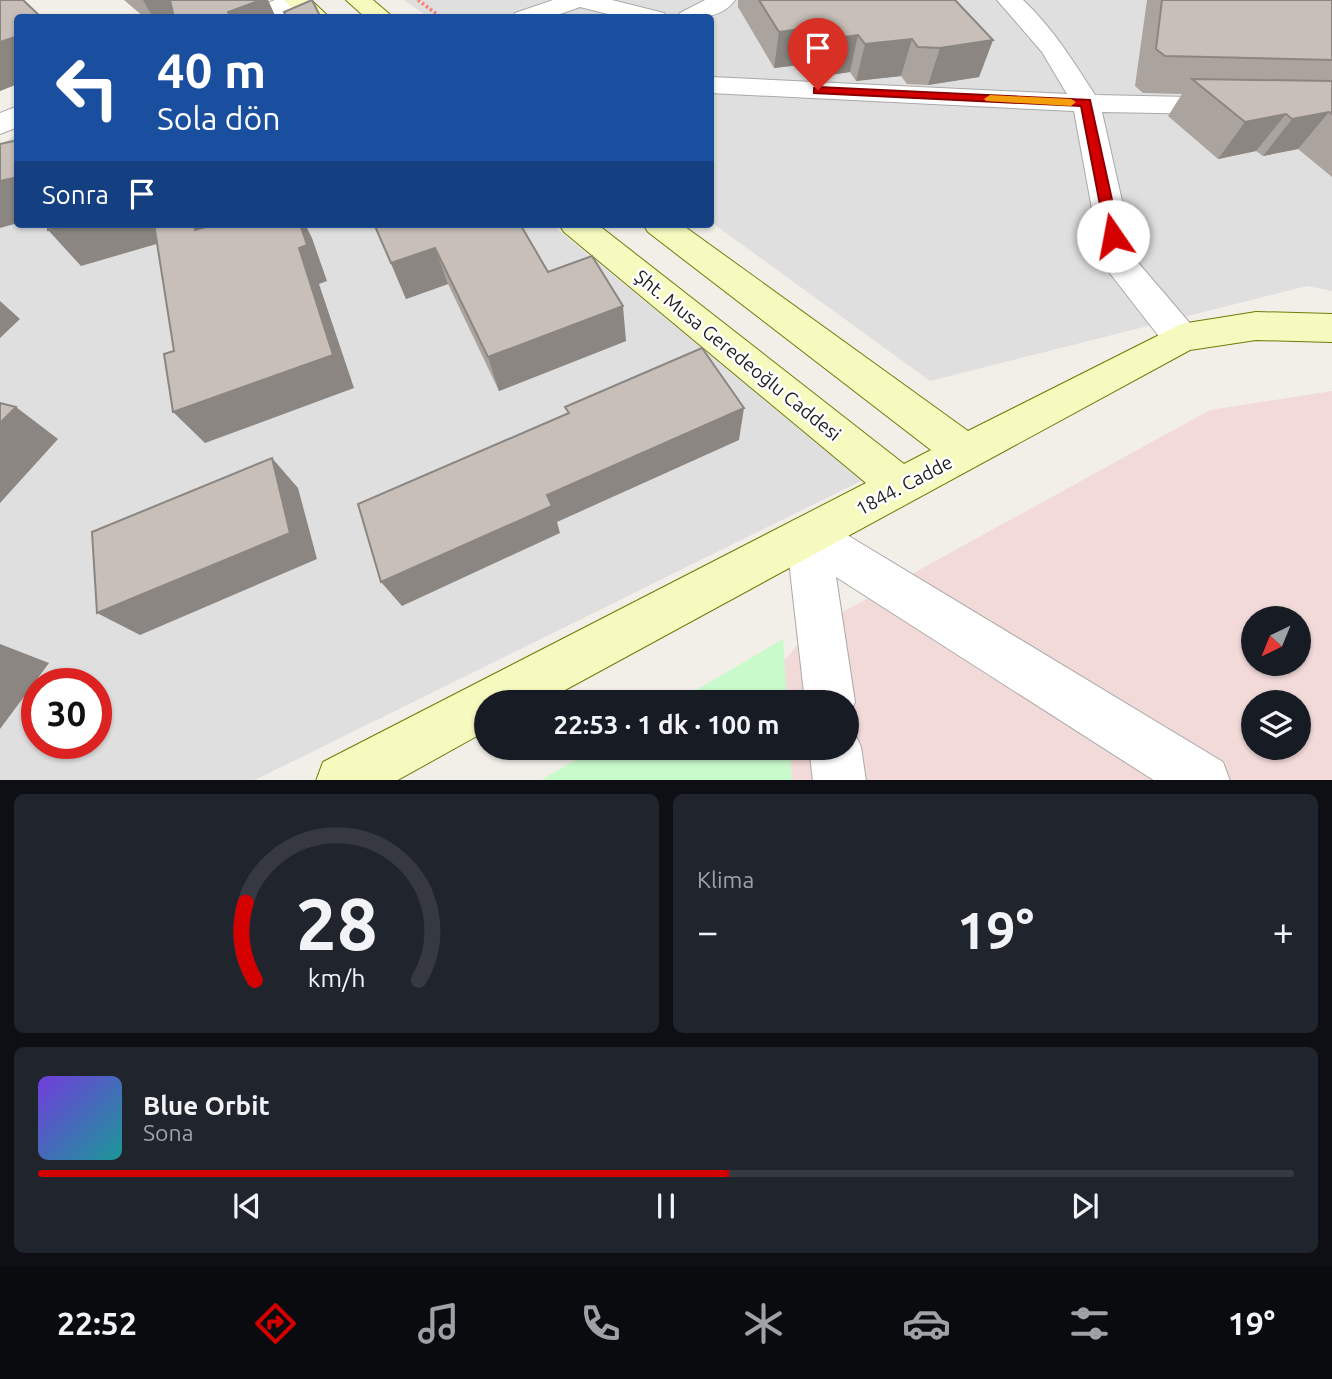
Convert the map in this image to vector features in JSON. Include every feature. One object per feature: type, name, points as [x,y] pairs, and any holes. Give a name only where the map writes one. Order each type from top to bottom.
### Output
[{"type":"street","points":[[261,14],[296,0],[313,14]]},
{"type":"street","points":[[358,0],[377,14]]},
{"type":"street","points":[[536,14],[576,0]]},
{"type":"street","points":[[583,0],[639,14]]},
{"type":"street","points":[[697,14],[723,0]]},
{"type":"street","points":[[1009,0],[1029,19],[1053,49],[1086,103],[1119,263],[1181,338]]},
{"type":"street","points":[[714,85],[1086,103],[1332,108]]},
{"type":"street","name":"Şht. Musa Geredeoğlu Caddesi","points":[[580,228],[901,486]]},
{"type":"street","points":[[664,228],[965,452]]},
{"type":"street","name":"1844. Cadde","points":[[515,690],[1181,338],[1240,327],[1282,325],[1332,328]]},
{"type":"street","points":[[808,535],[828,690]]},
{"type":"street","points":[[808,535],[1204,780]]},
{"type":"street","points":[[342,780],[474,710]]},
{"type":"street","points":[[837,760],[840,780]]},
{"type":"path","points":[[418,0],[437,14]]},
{"type":"shaded area","points":[[404,0],[1282,0],[1332,16],[1332,291],[1307,286],[930,381],[714,224],[714,14],[424,14]]},
{"type":"shaded area","points":[[14,136],[14,228],[556,228],[863,480],[255,780],[0,780],[0,145]]},
{"type":"shaded area","points":[[1332,391],[1332,780],[743,780],[724,760],[859,760],[859,690],[759,690],[810,630],[1210,410]]},
{"type":"green space","points":[[783,639],[786,690],[696,690]]},
{"type":"green space","points":[[576,760],[791,760],[792,780],[541,780]]},
{"type":"building","points":[[0,0],[23,0],[38,14],[14,14],[14,37],[0,42]]},
{"type":"building","points":[[170,0],[261,0],[228,12],[229,14],[173,14]]},
{"type":"building","points":[[312,0],[319,14],[285,14],[284,12]]},
{"type":"building","points":[[759,0],[955,0],[993,40],[940,48],[918,47],[912,39],[865,44],[858,35],[823,40],[814,27],[779,32]]},
{"type":"building","points":[[1162,0],[1332,0],[1332,60],[1165,56],[1156,49]]},
{"type":"building","points":[[1192,79],[1332,81],[1332,114],[1329,112],[1292,119],[1286,114],[1245,122]]},
{"type":"building","points":[[14,141],[14,178],[0,181],[0,144]]},
{"type":"building","points":[[155,228],[301,228],[307,245],[299,248],[333,355],[173,412],[164,354],[174,351]]},
{"type":"building","points":[[376,228],[522,228],[548,272],[592,256],[623,306],[488,357],[435,248],[391,263]]},
{"type":"building","points":[[702,348],[744,408],[547,495],[552,506],[381,582],[358,504],[569,413],[565,407]]},
{"type":"building","points":[[0,403],[16,407],[0,423]]},
{"type":"building","points":[[272,458],[290,533],[97,613],[92,532]]},
{"type":"slow traffic","points":[[990,99],[1071,102]]},
{"type":"route","points":[[818,90],[1086,103],[1113,236]]}]
